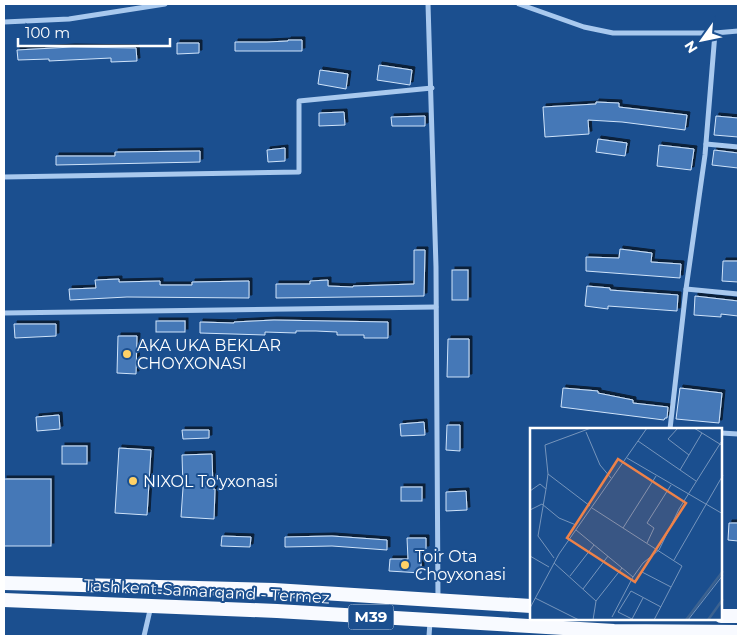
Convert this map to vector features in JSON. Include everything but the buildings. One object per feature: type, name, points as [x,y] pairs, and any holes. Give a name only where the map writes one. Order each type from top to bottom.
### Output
[{"type":"highway","name":"Tashkent-Samarqand - Termez","points":[[4,583],[274,590],[530,606]]},
{"type":"highway","name":"Tashkent-Samarqand - Termez","points":[[4,600],[430,620],[564,628],[615,634],[738,632]]},
{"type":"highway","points":[[722,616],[738,616]]},
{"type":"highway","points":[[564,628],[575,624],[578,620]]},
{"type":"street","points":[[4,22],[69,19],[165,4]]},
{"type":"street","points":[[428,4],[432,88],[436,306],[438,600]]},
{"type":"street","points":[[519,4],[584,27],[613,33],[715,33],[738,31]]},
{"type":"street","points":[[671,428],[686,289],[706,144],[715,33]]},
{"type":"street","points":[[4,177],[300,172],[299,100],[432,88]]},
{"type":"street","points":[[706,144],[738,147]]},
{"type":"street","points":[[686,289],[738,294]]},
{"type":"street","points":[[4,313],[436,306]]},
{"type":"street","points":[[722,433],[738,434]]},
{"type":"street","points":[[144,636],[151,606]]},
{"type":"street","points":[[430,620],[430,636]]},
{"type":"place","name":"AKA UKA BEKLAR CHOYXONASI","points":[[127,354]]},
{"type":"place","name":"NIXOL To'yxonasi","points":[[133,481]]},
{"type":"place","name":"Toir Ota Choyxonasi","points":[[405,565]]}]
